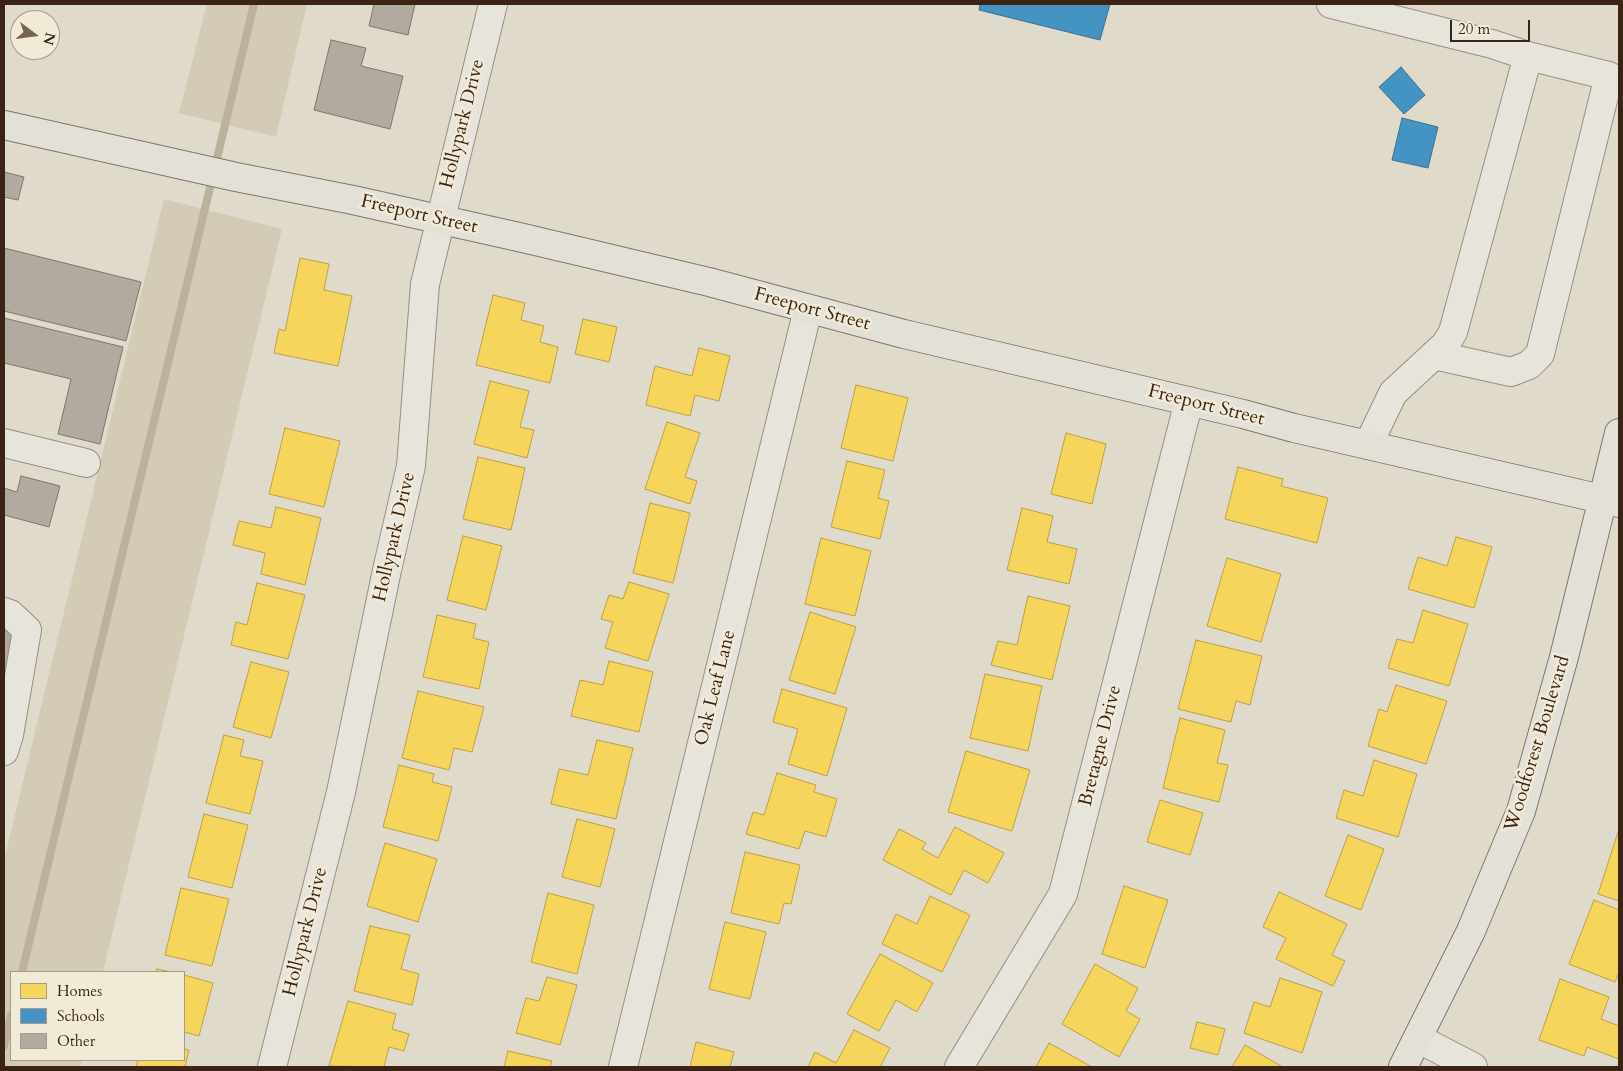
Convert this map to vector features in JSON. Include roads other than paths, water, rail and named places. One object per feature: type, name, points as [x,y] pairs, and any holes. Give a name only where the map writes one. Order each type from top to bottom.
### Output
[{"type":"main road","name":"Freeport Street","points":[[4,125],[440,219],[709,282],[904,334],[1189,401],[1294,428],[1611,501]]},
{"type":"main road","name":"Woodforest Boulevard","points":[[1403,1067],[1471,930],[1521,811],[1611,501],[1619,433]]},
{"type":"street","name":"Hollypark Drive","points":[[272,1067],[341,792],[387,570],[411,466],[425,284],[493,4]]},
{"type":"street","points":[[1331,4],[1492,44],[1528,56],[1609,76],[1540,354],[1529,366],[1511,372],[1434,355]]},
{"type":"street","points":[[1368,445],[1393,393],[1446,344],[1453,332],[1528,56]]},
{"type":"street","name":"Oak Leaf Lane","points":[[623,1067],[808,309]]},
{"type":"street","name":"Bretagne Drive","points":[[959,1067],[1063,894],[1189,401]]},
{"type":"street","points":[[4,443],[86,463]]},
{"type":"street","points":[[4,612],[10,614],[27,630],[9,735],[4,751]]},
{"type":"street","points":[[1418,1039],[1473,1067]]},
{"type":"waterway","points":[[22,971],[254,4]]},
{"type":"waterway","points":[[4,1046],[10,1019]]}]
